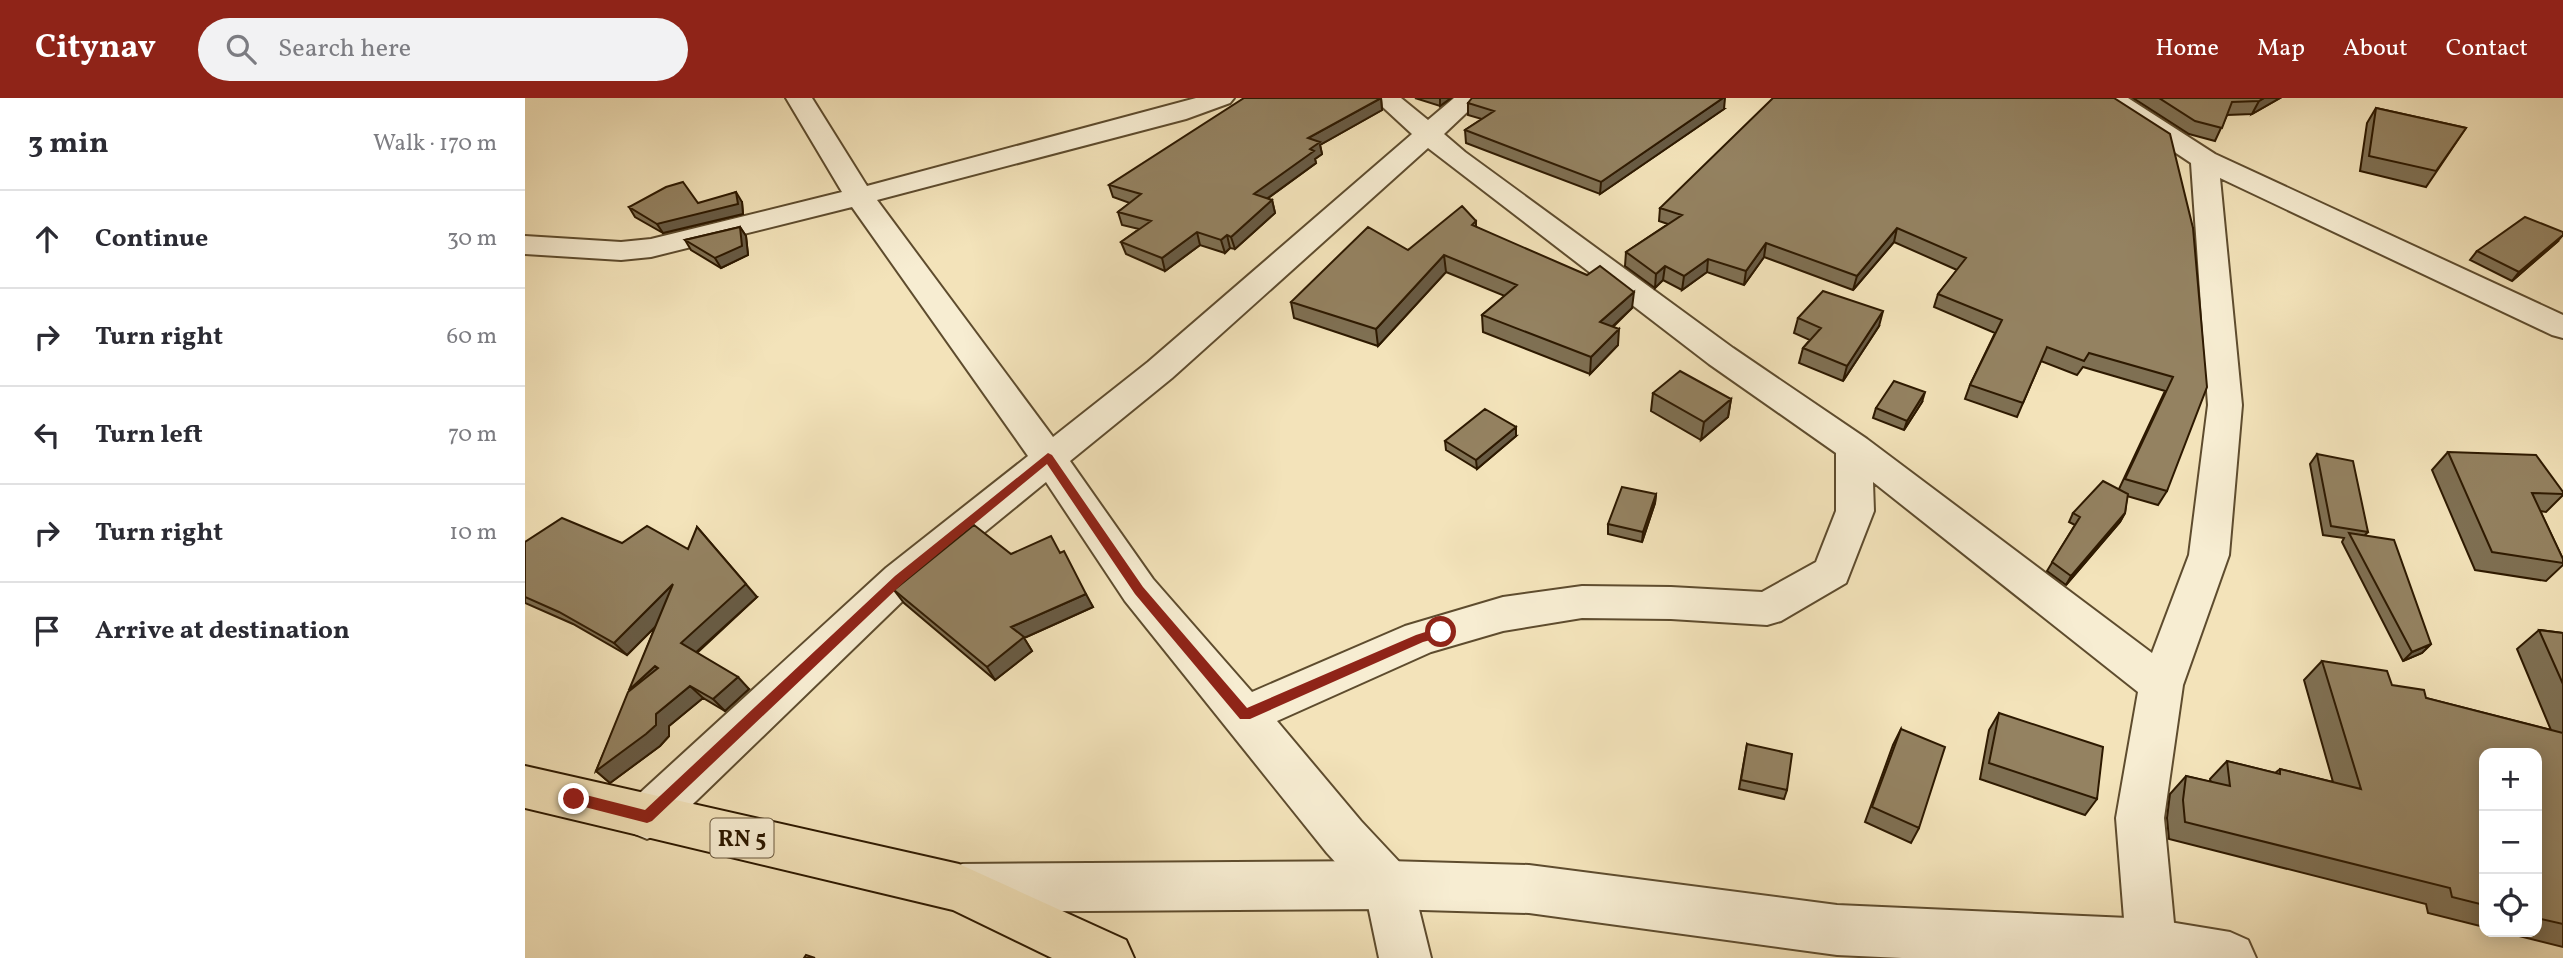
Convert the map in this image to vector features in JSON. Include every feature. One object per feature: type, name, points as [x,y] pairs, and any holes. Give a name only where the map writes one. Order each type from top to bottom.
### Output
[{"type":"main road","name":"RN 5","points":[[525,787],[959,888]]},
{"type":"main road","points":[[959,888],[1108,958]]},
{"type":"street","points":[[799,98],[858,195],[1048,457],[1139,590],[1344,837],[1388,885],[1405,958]]},
{"type":"street","points":[[525,245],[621,251],[651,248],[727,231],[1177,113],[1221,98]]},
{"type":"street","points":[[1386,98],[1455,158],[1564,241],[1854,448],[2161,685]]},
{"type":"street","points":[[647,817],[899,579],[1160,370],[1469,98]]},
{"type":"street","points":[[2110,98],[2205,160],[2563,328]]},
{"type":"street","points":[[2149,951],[2140,818],[2161,685],[2209,555],[2225,405],[2205,160]]},
{"type":"street","points":[[1245,715],[1420,638],[1503,614],[1582,602],[1671,603],[1767,609],[1832,572],[1855,511],[1854,448]]},
{"type":"street","points":[[959,888],[1388,885],[1529,889],[1837,930],[2230,958]]},
{"type":"building","points":[[1244,98],[1381,98],[1308,138],[1320,142],[1310,149],[1314,151],[1254,194],[1272,200],[1231,237],[1227,235],[1221,240],[1197,232],[1162,258],[1121,242],[1151,221],[1118,212],[1141,194],[1109,185]]},
{"type":"building","points":[[1472,98],[1723,98],[1601,182],[1465,130],[1494,111],[1468,103]]},
{"type":"building","points":[[1773,98],[2114,98],[2170,134],[2193,228],[2207,387],[2167,491],[2125,479],[2173,377],[2089,353],[2084,361],[2047,347],[2023,403],[1970,385],[2002,320],[1938,294],[1966,258],[1897,228],[1857,276],[1766,243],[1746,271],[1708,259],[1684,276],[1665,266],[1656,274],[1626,252],[1682,215],[1660,208]]},
{"type":"building","points":[[2159,98],[2264,98],[2259,101],[2232,102],[2222,128],[2195,121]]},
{"type":"building","points":[[2376,108],[2466,128],[2436,171],[2369,156]]},
{"type":"building","points":[[683,182],[698,203],[736,192],[738,204],[657,224],[629,207],[666,187]]},
{"type":"building","points":[[1462,206],[1476,221],[1472,225],[1587,275],[1600,266],[1634,292],[1600,322],[1619,329],[1591,357],[1482,315],[1517,285],[1444,255],[1376,329],[1291,302],[1368,227],[1408,250]]},
{"type":"building","points":[[2525,217],[2563,232],[2563,235],[2519,272],[2477,251]]},
{"type":"building","points":[[740,227],[742,246],[715,258],[685,240]]},
{"type":"building","points":[[1823,291],[1883,311],[1847,366],[1803,348],[1821,328],[1798,318]]},
{"type":"building","points":[[1680,371],[1731,399],[1704,422],[1653,393]]},
{"type":"building","points":[[1894,381],[1925,392],[1907,421],[1876,408]]},
{"type":"building","points":[[1485,409],[1516,427],[1476,460],[1445,441]]},
{"type":"building","points":[[2448,452],[2536,455],[2563,492],[2532,493],[2563,563],[2492,552]]},
{"type":"building","points":[[2317,454],[2353,461],[2368,532],[2331,526]]},
{"type":"building","points":[[2103,481],[2128,494],[2125,513],[2071,576],[2052,562],[2080,517],[2073,513]]},
{"type":"building","points":[[1622,487],[1656,494],[1643,532],[1608,524]]},
{"type":"building","points":[[562,518],[622,543],[647,526],[688,549],[697,527],[746,584],[681,643],[738,677],[713,699],[690,686],[656,714],[656,725],[596,771],[628,692],[658,668],[655,666],[629,690],[673,584],[614,643],[559,612],[525,597],[525,542]]},
{"type":"building","points":[[974,525],[1011,554],[1051,536],[1060,553],[1064,551],[1086,594],[1011,627],[1024,637],[987,667],[894,590]]},
{"type":"building","points":[[2349,533],[2394,540],[2431,644],[2412,652]]},
{"type":"building","points":[[2539,630],[2563,633],[2563,684]]},
{"type":"building","points":[[2322,661],[2387,671],[2392,685],[2424,690],[2426,698],[2563,733],[2563,924],[2542,919],[2542,748],[2479,748],[2479,904],[2452,897],[2450,888],[2185,822],[2183,800],[2186,776],[2230,786],[2227,761],[2280,774],[2280,769],[2361,789]]},
{"type":"building","points":[[1999,713],[2103,747],[2097,799],[1989,763]]},
{"type":"building","points":[[1901,729],[1945,747],[1919,828],[1872,807]]},
{"type":"building","points":[[1747,744],[1792,754],[1787,790],[1741,780]]},
{"type":"route","points":[[574,799],[647,817],[899,579],[1048,457],[1139,590],[1245,715],[1420,638],[1441,632]]}]
